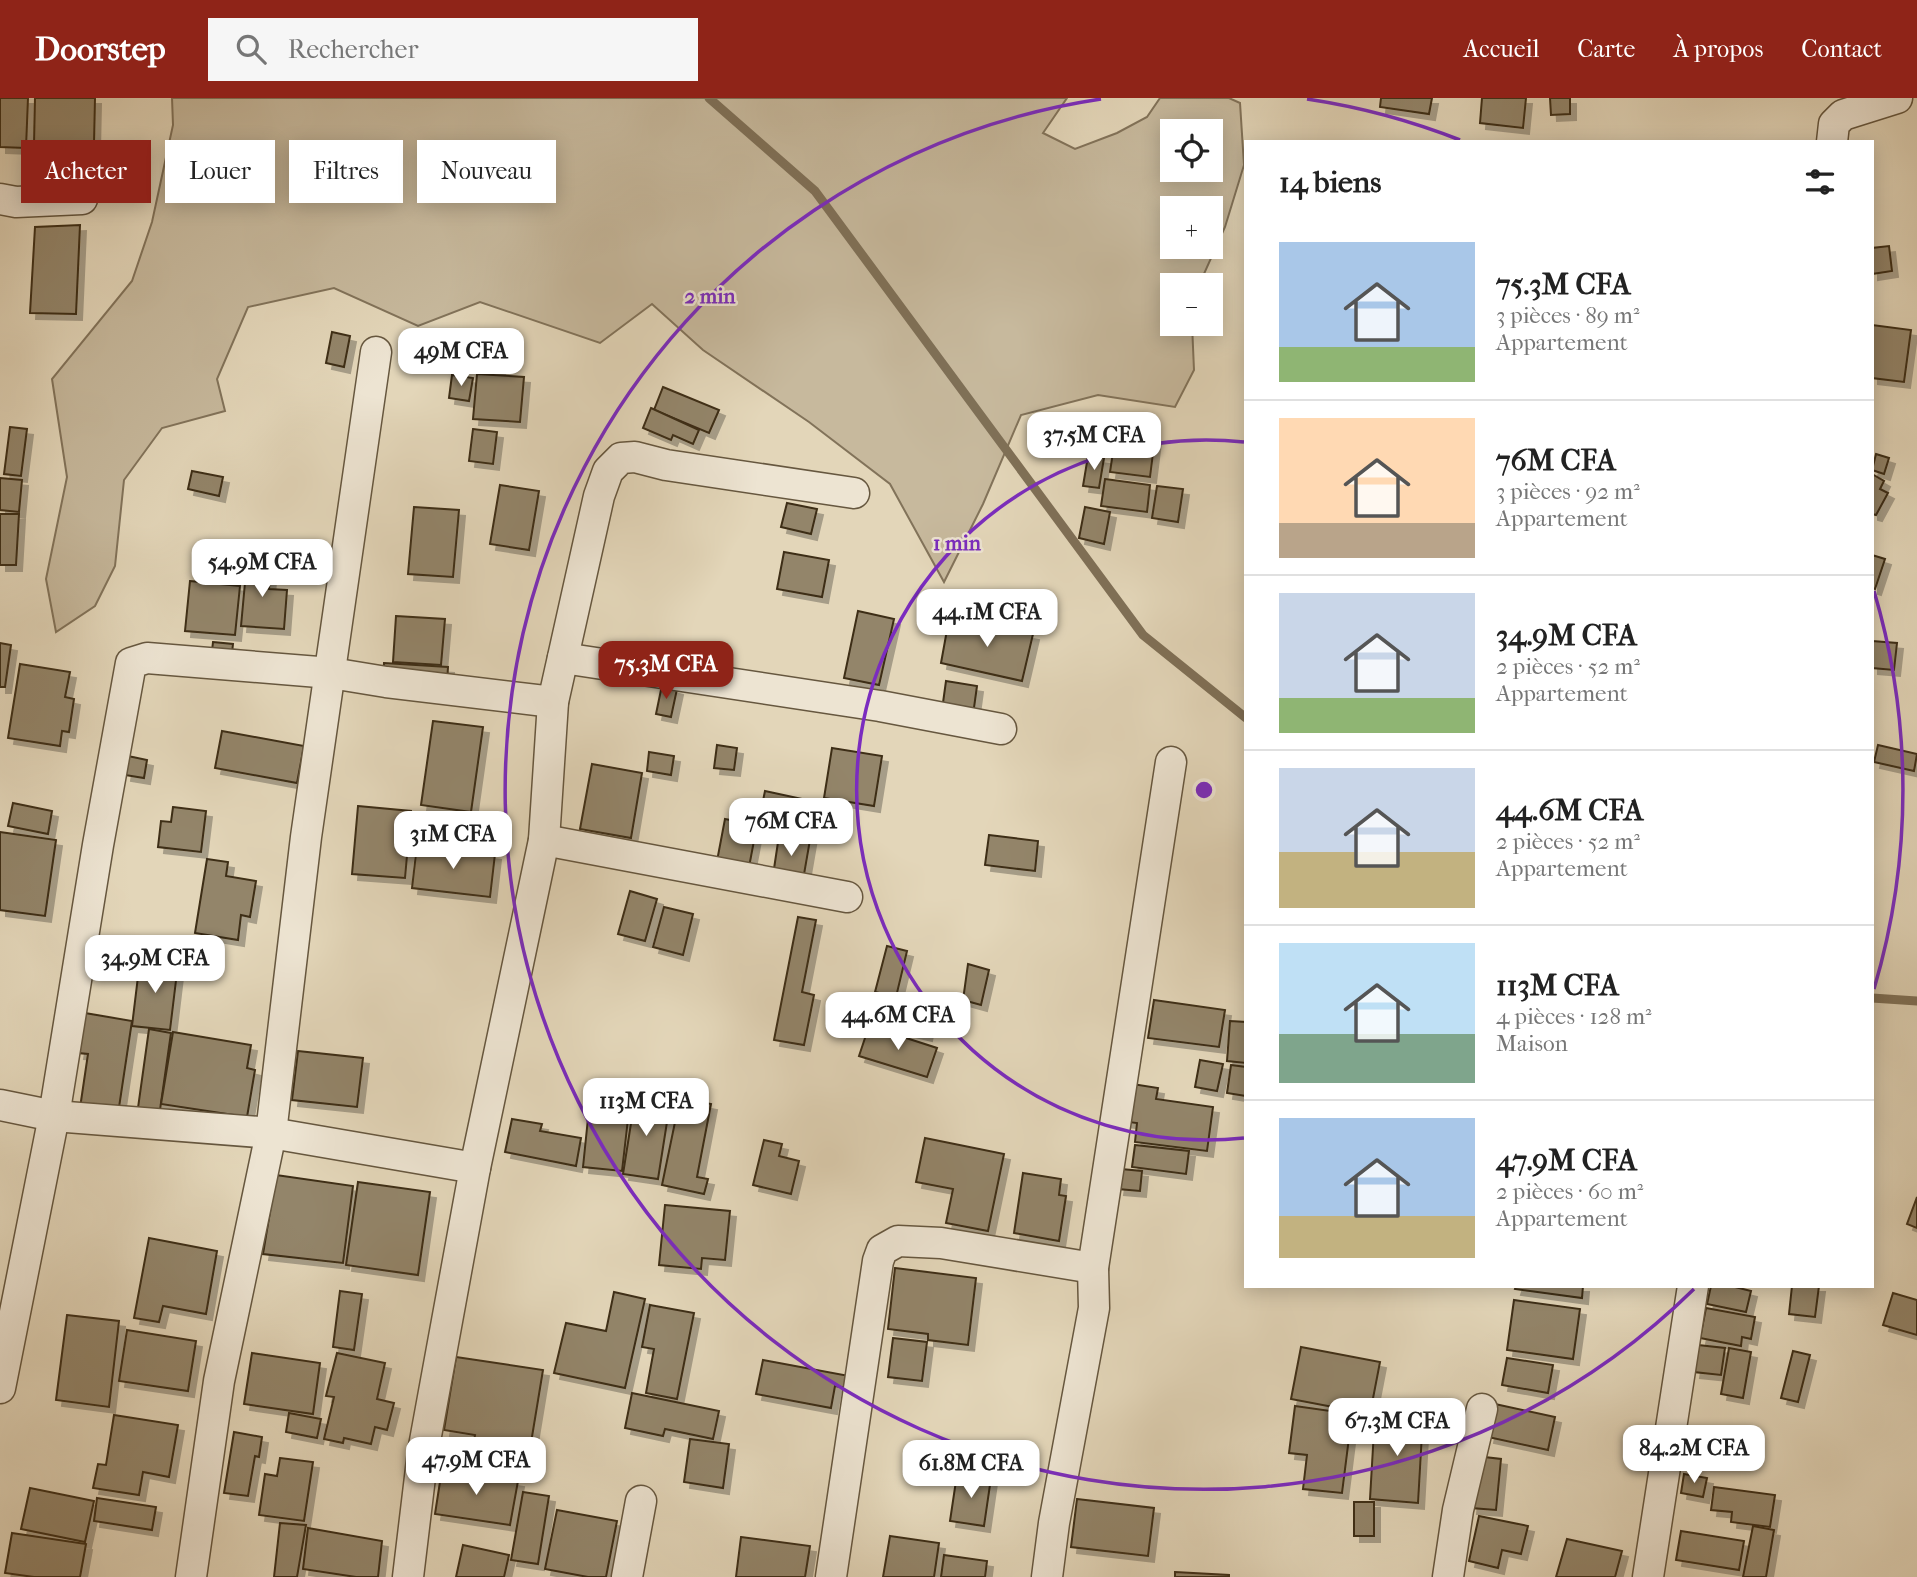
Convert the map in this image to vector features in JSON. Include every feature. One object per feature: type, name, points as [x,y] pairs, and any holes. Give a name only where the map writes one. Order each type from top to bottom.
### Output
[{"type":"street","points":[[1832,140],[1834,124],[1843,114],[1897,98]]},
{"type":"street","points":[[0,199],[21,202]]},
{"type":"street","points":[[191,1577],[219,1381],[271,1133],[306,836],[376,352]]},
{"type":"street","points":[[408,1577],[423,1452],[475,1168],[544,840],[553,702],[599,496],[608,471],[621,457],[635,457],[666,465],[854,493]]},
{"type":"street","points":[[563,657],[880,706],[1001,729]]},
{"type":"street","points":[[0,1388],[54,1116],[131,663],[147,658],[331,673],[553,702]]},
{"type":"street","points":[[1047,1577],[1054,1524],[1094,1308],[1093,1268],[1171,762]]},
{"type":"street","points":[[544,840],[847,897]]},
{"type":"street","points":[[0,1105],[54,1116],[271,1133],[475,1168]]},
{"type":"street","points":[[831,1577],[878,1261],[882,1250],[898,1241],[941,1243],[1093,1268]]},
{"type":"street","points":[[1648,1577],[1693,1288]]},
{"type":"street","points":[[1448,1577],[1458,1510],[1482,1409]]},
{"type":"street","points":[[627,1577],[640,1501]]},
{"type":"shaded area","points":[[172,98],[1067,98],[1043,133],[1075,149],[1117,133],[1147,117],[1160,98],[1229,98],[1240,103],[1244,165],[1223,231],[1223,196],[1160,196],[1160,259],[1211,259],[1204,273],[1160,273],[1160,336],[1193,336],[1194,370],[1175,407],[1098,395],[1021,415],[983,504],[944,582],[890,484],[809,422],[703,350],[652,304],[600,343],[480,302],[418,326],[334,288],[248,307],[217,379],[225,411],[162,428],[124,480],[115,566],[95,606],[56,632],[46,579],[67,477],[52,379],[132,281],[152,222],[165,162],[165,203],[275,203],[275,140],[170,140],[173,125]]},
{"type":"building","points":[[0,98],[28,98],[26,140],[21,140],[21,148],[0,147]]},
{"type":"building","points":[[35,98],[95,98],[94,140],[34,140]]},
{"type":"building","points":[[1381,98],[1432,98],[1429,114],[1380,107]]},
{"type":"building","points":[[1482,98],[1526,98],[1523,128],[1480,123]]},
{"type":"building","points":[[1550,98],[1570,98],[1570,114],[1551,115]]},
{"type":"building","points":[[80,225],[76,314],[30,313],[35,227]]},
{"type":"building","points":[[1889,246],[1892,271],[1874,274],[1874,248]]},
{"type":"building","points":[[1874,325],[1911,330],[1904,382],[1874,378]]},
{"type":"building","points":[[332,332],[350,336],[344,367],[326,363]]},
{"type":"building","points":[[487,337],[504,340],[499,369],[483,366]]},
{"type":"building","points":[[477,374],[524,377],[520,422],[473,419]]},
{"type":"building","points":[[452,375],[473,378],[469,401],[449,398]]},
{"type":"building","points":[[663,387],[719,410],[709,433],[654,410]]},
{"type":"building","points":[[651,408],[699,430],[693,444],[673,435],[671,440],[643,428]]},
{"type":"building","points":[[10,427],[27,429],[21,476],[4,474]]},
{"type":"building","points":[[473,429],[497,432],[493,464],[469,461]]},
{"type":"building","points":[[1116,432],[1155,437],[1150,477],[1110,472]]},
{"type":"building","points":[[1876,454],[1889,458],[1884,474],[1874,471]]},
{"type":"building","points":[[1088,456],[1104,458],[1099,488],[1083,486]]},
{"type":"building","points":[[192,471],[223,477],[219,496],[188,489]]},
{"type":"building","points":[[1874,475],[1884,481],[1880,489],[1888,493],[1876,515]]},
{"type":"building","points":[[0,478],[22,480],[19,512],[0,510]]},
{"type":"building","points":[[1105,479],[1150,485],[1147,512],[1101,506]]},
{"type":"building","points":[[500,485],[539,491],[529,550],[490,544]]},
{"type":"building","points":[[1157,486],[1183,489],[1178,522],[1152,518]]},
{"type":"building","points":[[787,503],[817,509],[811,534],[781,527]]},
{"type":"building","points":[[414,507],[459,510],[453,577],[408,574]]},
{"type":"building","points":[[1085,507],[1110,512],[1104,544],[1079,538]]},
{"type":"building","points":[[0,514],[19,514],[16,565],[0,565]]},
{"type":"building","points":[[784,552],[829,560],[822,597],[777,589]]},
{"type":"building","points":[[1874,556],[1885,559],[1874,589]]},
{"type":"building","points":[[247,561],[271,563],[269,589],[287,590],[284,629],[241,626]]},
{"type":"building","points":[[190,581],[240,586],[235,635],[185,631]]},
{"type":"building","points":[[858,611],[894,619],[879,685],[844,678]]},
{"type":"building","points":[[396,616],[445,619],[441,665],[393,662]]},
{"type":"building","points":[[949,619],[1033,634],[1022,681],[941,663]]},
{"type":"building","points":[[1874,641],[1897,643],[1894,670],[1874,668]]},
{"type":"building","points":[[213,642],[233,644],[231,662],[211,660]]},
{"type":"building","points":[[0,643],[11,645],[5,687],[0,687]]},
{"type":"building","points":[[384,663],[448,667],[447,683],[383,680]]},
{"type":"building","points":[[20,664],[70,672],[65,697],[74,699],[69,732],[62,731],[60,746],[8,738]]},
{"type":"building","points":[[946,681],[977,686],[973,715],[942,710]]},
{"type":"building","points":[[662,685],[677,689],[671,717],[656,714]]},
{"type":"building","points":[[433,721],[483,727],[471,812],[421,805]]},
{"type":"building","points":[[222,731],[304,746],[297,783],[215,768]]},
{"type":"building","points":[[717,745],[737,748],[734,770],[714,768]]},
{"type":"building","points":[[1878,745],[1917,754],[1914,771],[1874,762]]},
{"type":"building","points":[[832,748],[882,756],[874,806],[824,798]]},
{"type":"building","points":[[649,752],[674,756],[671,775],[647,771]]},
{"type":"building","points":[[128,756],[147,760],[144,778],[125,775]]},
{"type":"building","points":[[592,764],[642,773],[631,838],[580,829]]},
{"type":"building","points":[[765,791],[816,802],[810,830],[759,820]]},
{"type":"building","points":[[13,803],[52,811],[48,834],[8,826]]},
{"type":"building","points":[[358,806],[411,811],[405,878],[352,874]]},
{"type":"building","points":[[173,807],[206,811],[201,852],[158,847],[161,821],[171,822]]},
{"type":"building","points":[[725,819],[757,825],[749,867],[717,861]]},
{"type":"building","points":[[780,829],[811,834],[802,886],[772,882]]},
{"type":"building","points":[[0,832],[56,840],[45,916],[0,910]]},
{"type":"building","points":[[989,835],[1038,841],[1035,871],[985,865]]},
{"type":"building","points":[[417,845],[495,854],[490,897],[412,888]]},
{"type":"building","points":[[207,859],[228,862],[226,876],[256,881],[250,917],[241,915],[238,940],[195,933]]},
{"type":"building","points":[[630,891],[657,899],[645,941],[618,934]]},
{"type":"building","points":[[664,907],[693,914],[683,955],[653,947]]},
{"type":"building","points":[[798,917],[816,920],[802,992],[814,995],[804,1045],[774,1040]]},
{"type":"building","points":[[887,946],[907,951],[896,997],[875,992]]},
{"type":"building","points":[[140,960],[178,964],[170,1030],[132,1026]]},
{"type":"building","points":[[968,964],[989,970],[981,1005],[963,1000]]},
{"type":"building","points":[[886,1000],[931,1010],[926,1035],[880,1024]]},
{"type":"building","points":[[1154,1000],[1225,1010],[1219,1047],[1148,1038]]},
{"type":"building","points":[[85,1013],[132,1021],[118,1114],[80,1108],[88,1054],[78,1053]]},
{"type":"building","points":[[1230,1021],[1244,1022],[1244,1063],[1227,1061]]},
{"type":"building","points":[[869,1026],[937,1048],[927,1077],[859,1056]]},
{"type":"building","points":[[149,1029],[171,1033],[159,1117],[137,1115]]},
{"type":"building","points":[[173,1032],[251,1045],[247,1068],[255,1070],[247,1117],[161,1104]]},
{"type":"building","points":[[298,1051],[363,1058],[357,1107],[292,1100]]},
{"type":"building","points":[[1200,1060],[1223,1064],[1217,1091],[1195,1087]]},
{"type":"building","points":[[1231,1065],[1244,1067],[1244,1096],[1227,1093]]},
{"type":"building","points":[[1126,1083],[1158,1088],[1156,1099],[1213,1107],[1207,1151],[1135,1142],[1137,1123],[1121,1121]]},
{"type":"building","points":[[591,1089],[631,1093],[622,1171],[583,1167]]},
{"type":"building","points":[[635,1098],[670,1103],[658,1179],[623,1174]]},
{"type":"building","points":[[680,1098],[711,1104],[697,1177],[708,1179],[704,1194],[662,1185]]},
{"type":"building","points":[[512,1119],[542,1124],[540,1131],[581,1138],[576,1166],[505,1152]]},
{"type":"building","points":[[925,1138],[1004,1154],[988,1231],[946,1223],[953,1189],[916,1182]]},
{"type":"building","points":[[764,1140],[782,1144],[779,1156],[799,1161],[791,1194],[753,1185]]},
{"type":"building","points":[[1135,1145],[1189,1151],[1186,1174],[1132,1167]]},
{"type":"building","points":[[1121,1169],[1142,1171],[1140,1191],[1118,1189]]},
{"type":"building","points":[[1023,1173],[1061,1179],[1059,1195],[1066,1196],[1059,1241],[1014,1233]]},
{"type":"building","points":[[276,1175],[353,1186],[343,1263],[263,1254]]},
{"type":"building","points":[[358,1182],[430,1192],[418,1275],[346,1265]]},
{"type":"building","points":[[1917,1197],[1917,1228],[1907,1224]]},
{"type":"building","points":[[665,1205],[730,1211],[725,1260],[702,1258],[701,1269],[659,1265]]},
{"type":"building","points":[[149,1238],[217,1251],[206,1314],[163,1306],[159,1322],[134,1318]]},
{"type":"building","points":[[895,1268],[976,1278],[968,1345],[928,1340],[928,1334],[888,1329]]},
{"type":"building","points":[[1515,1288],[1583,1288],[1582,1298]]},
{"type":"building","points":[[1711,1288],[1739,1288],[1751,1291],[1746,1312],[1707,1304]]},
{"type":"building","points":[[1792,1288],[1819,1288],[1815,1317],[1789,1314]]},
{"type":"building","points":[[340,1291],[362,1294],[354,1350],[333,1347]]},
{"type":"building","points":[[614,1292],[645,1299],[625,1388],[554,1373],[566,1323],[606,1331]]},
{"type":"building","points":[[1893,1293],[1917,1300],[1917,1335],[1883,1325]]},
{"type":"building","points":[[1514,1300],[1580,1309],[1573,1359],[1507,1350]]},
{"type":"building","points":[[650,1305],[694,1313],[677,1399],[646,1393],[654,1349],[642,1347]]},
{"type":"building","points":[[1706,1308],[1755,1317],[1751,1339],[1742,1337],[1741,1346],[1700,1338]]},
{"type":"building","points":[[67,1315],[119,1321],[109,1407],[56,1400]]},
{"type":"building","points":[[127,1330],[196,1341],[188,1391],[119,1381]]},
{"type":"building","points":[[893,1338],[927,1342],[922,1381],[888,1377]]},
{"type":"building","points":[[1698,1345],[1725,1348],[1721,1375],[1694,1372]]},
{"type":"building","points":[[1301,1347],[1380,1362],[1370,1414],[1291,1399]]},
{"type":"building","points":[[1729,1348],[1751,1352],[1743,1398],[1721,1394]]},
{"type":"building","points":[[1793,1351],[1810,1355],[1798,1402],[1781,1398]]},
{"type":"building","points":[[252,1353],[320,1363],[313,1414],[244,1404]]},
{"type":"building","points":[[337,1353],[385,1363],[377,1399],[394,1403],[387,1430],[375,1427],[371,1444],[344,1438],[343,1443],[324,1439],[334,1397],[326,1396]]},
{"type":"building","points":[[456,1357],[543,1370],[529,1455],[473,1446],[475,1435],[444,1430]]},
{"type":"building","points":[[1507,1358],[1553,1365],[1548,1393],[1502,1385]]},
{"type":"building","points":[[763,1360],[849,1376],[847,1388],[835,1386],[831,1408],[756,1394]]},
{"type":"building","points":[[632,1393],[719,1411],[713,1439],[665,1429],[663,1436],[625,1428]]},
{"type":"building","points":[[1495,1404],[1555,1417],[1548,1450],[1488,1437]]},
{"type":"building","points":[[1295,1406],[1352,1414],[1342,1493],[1303,1489],[1307,1455],[1289,1453]]},
{"type":"building","points":[[289,1413],[321,1419],[317,1438],[286,1432]]},
{"type":"building","points":[[1375,1413],[1423,1416],[1418,1503],[1370,1499]]},
{"type":"building","points":[[114,1415],[178,1425],[169,1477],[143,1472],[139,1495],[93,1488],[98,1464],[106,1465]]},
{"type":"building","points":[[234,1432],[262,1437],[259,1457],[255,1456],[248,1496],[224,1493]]},
{"type":"building","points":[[690,1439],[729,1444],[723,1488],[684,1482]]},
{"type":"building","points":[[1476,1456],[1501,1459],[1496,1510],[1471,1508]]},
{"type":"building","points":[[280,1458],[313,1462],[304,1521],[259,1515],[265,1474],[277,1476]]},
{"type":"building","points":[[442,1469],[518,1481],[510,1525],[435,1514]]},
{"type":"building","points":[[957,1474],[991,1478],[984,1526],[950,1521]]},
{"type":"building","points":[[1684,1474],[1707,1478],[1703,1497],[1681,1493]]},
{"type":"building","points":[[1714,1487],[1775,1495],[1770,1527],[1731,1522],[1732,1512],[1711,1510]]},
{"type":"building","points":[[30,1488],[94,1501],[85,1542],[21,1529]]},
{"type":"building","points":[[523,1492],[549,1496],[538,1564],[511,1560]]},
{"type":"building","points":[[97,1498],[156,1507],[152,1530],[94,1521]]},
{"type":"building","points":[[1077,1499],[1154,1508],[1148,1556],[1071,1547]]},
{"type":"building","points":[[1354,1502],[1374,1502],[1374,1536],[1354,1536]]},
{"type":"building","points":[[557,1510],[617,1521],[606,1577],[588,1577],[545,1569]]},
{"type":"building","points":[[1479,1516],[1528,1526],[1521,1554],[1502,1550],[1498,1568],[1469,1561]]},
{"type":"building","points":[[280,1523],[306,1525],[297,1577],[274,1577]]},
{"type":"building","points":[[1753,1526],[1774,1530],[1766,1577],[1743,1577]]},
{"type":"building","points":[[308,1528],[382,1541],[378,1577],[356,1577],[303,1569]]},
{"type":"building","points":[[1681,1531],[1744,1541],[1739,1570],[1676,1560]]},
{"type":"building","points":[[12,1533],[86,1544],[80,1577],[34,1577],[5,1573]]},
{"type":"building","points":[[890,1536],[939,1543],[934,1577],[883,1577]]},
{"type":"building","points":[[741,1537],[810,1546],[805,1577],[736,1577]]},
{"type":"building","points":[[1567,1539],[1622,1551],[1615,1577],[1556,1577]]},
{"type":"building","points":[[463,1545],[509,1555],[504,1577],[456,1577]]},
{"type":"building","points":[[944,1555],[987,1561],[985,1577],[941,1577]]},
{"type":"building","points":[[1175,1572],[1229,1575],[1229,1577],[1175,1577]]},
{"type":"waterway","points":[[709,98],[815,191],[1143,635],[1244,716]]},
{"type":"waterway","points":[[1874,998],[1917,1001]]}]
